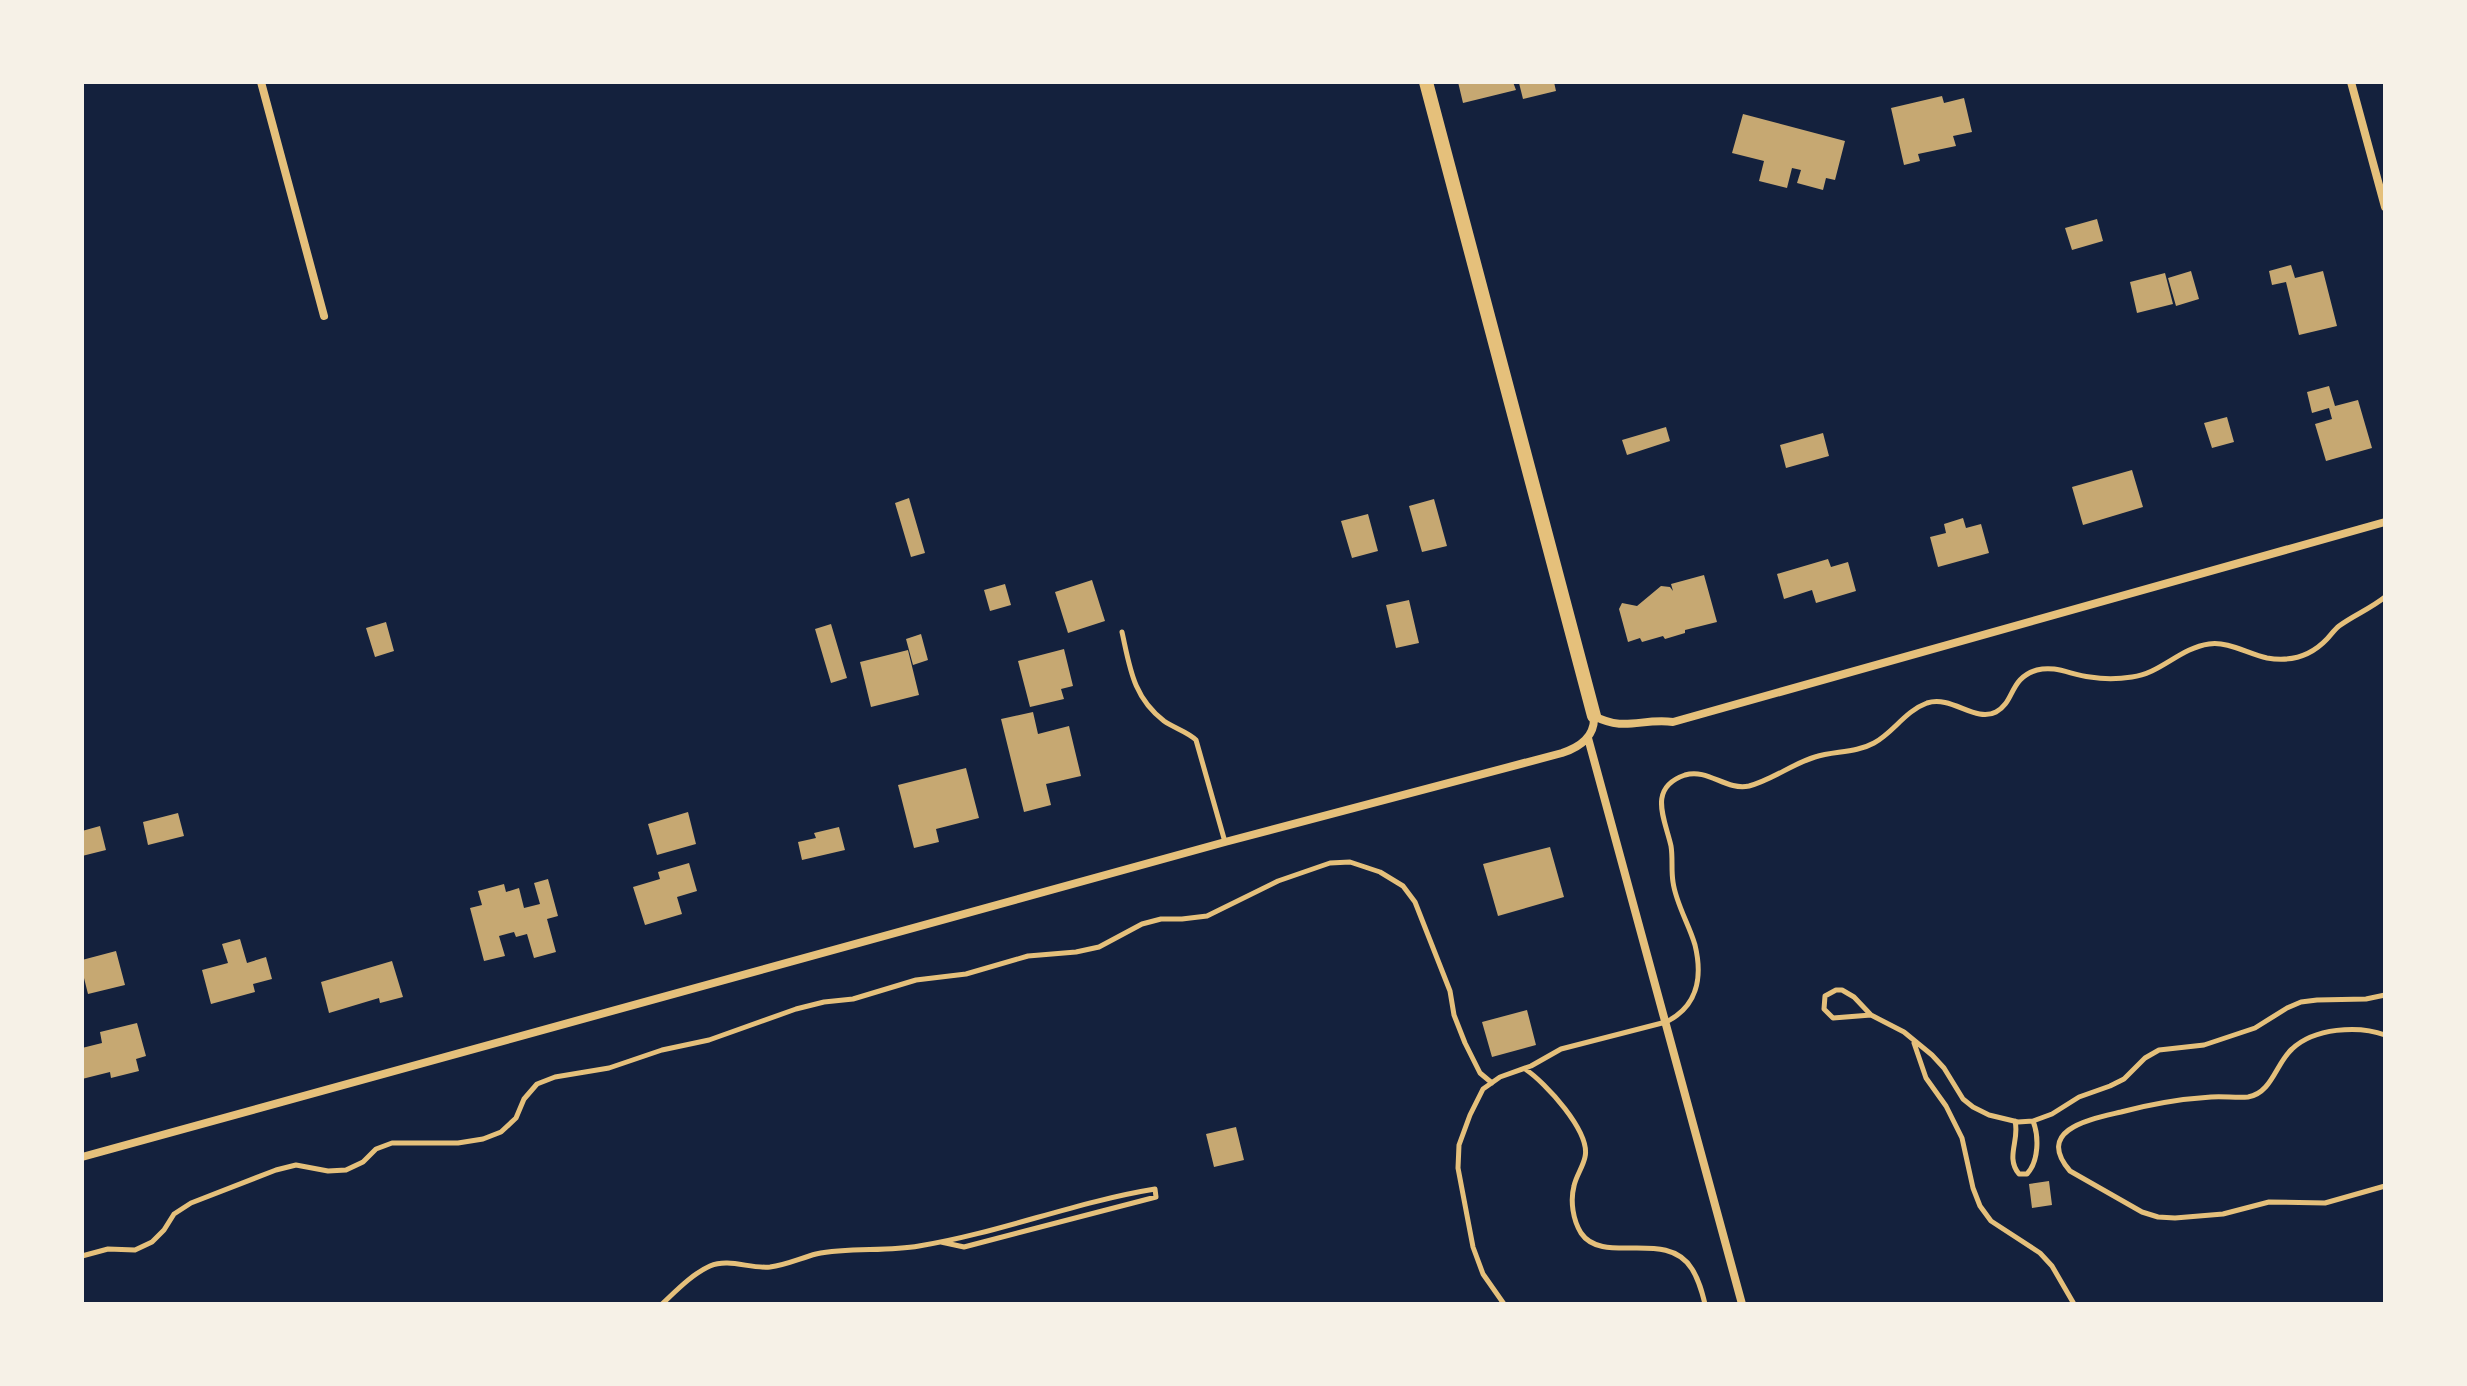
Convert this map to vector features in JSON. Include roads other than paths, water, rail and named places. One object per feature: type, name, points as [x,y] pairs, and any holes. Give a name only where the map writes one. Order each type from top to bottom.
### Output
[{"type":"street","points":[[261,82],[324,316]]},
{"type":"street","points":[[82,1157],[1225,842],[1562,753],[1582,744],[1594,726],[1594,716],[1426,82]]},
{"type":"street","points":[[2351,82],[2385,207]]},
{"type":"street","points":[[1594,716],[1610,723],[1630,726],[1652,721],[1673,722],[2385,522]]},
{"type":"street","points":[[1588,738],[1742,1304]]},
{"type":"lane","points":[[1504,1304],[1483,1274],[1473,1247],[1458,1168],[1459,1145],[1483,1089],[1500,1077],[1561,1049],[1666,1022],[1681,1014],[1694,997],[1697,978],[1695,946],[1673,883],[1672,850],[1661,814],[1661,799],[1668,785],[1685,775],[1699,773],[1728,786],[1747,787],[1815,757],[1875,743],[1923,704],[1952,702],[1980,714],[1994,713],[2005,705],[2017,680],[2034,671],[2053,668],[2092,678],[2133,677],[2150,672],[2191,648],[2210,643],[2264,657],[2296,659],[2313,651],[2336,628],[2385,597]]},
{"type":"lane","points":[[1122,632],[1134,683],[1142,699],[1156,715],[1196,740],[1225,842]]},
{"type":"lane","points":[[82,1256],[108,1249],[135,1250],[152,1242],[174,1214],[191,1203],[276,1170],[296,1165],[328,1171],[346,1170],[363,1162],[376,1149],[392,1143],[458,1143],[483,1139],[501,1132],[516,1118],[524,1099],[537,1084],[555,1077],[609,1068],[662,1050],[709,1040],[796,1009],[853,999],[916,980],[966,974],[1048,952],[1076,952],[1099,947],[1142,924],[1161,919],[1207,916],[1278,881],[1330,863],[1350,862],[1380,872],[1403,886],[1415,902],[1450,991],[1454,1015],[1465,1043],[1480,1073],[1492,1083]]},
{"type":"lane","points":[[1871,1015],[1833,1018],[1824,1009],[1825,996],[1830,991],[1842,990],[1854,997],[1871,1015],[1909,1036],[1944,1068],[1963,1099],[1973,1107],[1989,1115],[2015,1121],[2033,1121],[2052,1114],[2079,1097],[2124,1079],[2145,1058],[2159,1050],[2204,1045],[2255,1028],[2301,1002],[2366,999],[2385,995]]},
{"type":"lane","points":[[2385,1035],[2357,1029],[2313,1037],[2293,1047],[2263,1090],[2250,1097],[2213,1096],[2166,1101],[2094,1117],[2076,1124],[2062,1137],[2058,1148],[2062,1162],[2070,1171],[2142,1212],[2158,1217],[2200,1217],[2269,1202],[2325,1203],[2385,1186]]},
{"type":"lane","points":[[1909,1036],[1917,1047],[1926,1078],[1958,1130],[1980,1206],[1991,1221],[2040,1253],[2065,1284],[2074,1304]]},
{"type":"lane","points":[[1523,1068],[1548,1087],[1562,1103],[1585,1142],[1586,1155],[1574,1185],[1573,1205],[1575,1222],[1584,1237],[1597,1246],[1659,1248],[1674,1254],[1691,1266],[1705,1304]]},
{"type":"lane","points":[[2015,1121],[2018,1133],[2012,1155],[2013,1167],[2019,1174],[2027,1174],[2037,1159],[2035,1146],[2038,1133],[2033,1121]]},
{"type":"lane","points":[[662,1304],[710,1266],[723,1263],[768,1267],[816,1254],[883,1250],[941,1242],[986,1234],[1099,1201],[1155,1189],[1156,1197],[1142,1202],[989,1241],[964,1247],[941,1242]]}]
